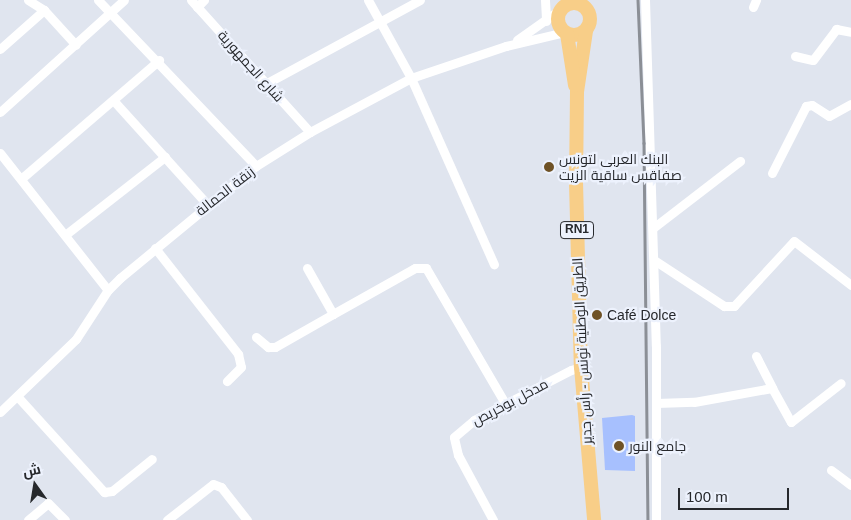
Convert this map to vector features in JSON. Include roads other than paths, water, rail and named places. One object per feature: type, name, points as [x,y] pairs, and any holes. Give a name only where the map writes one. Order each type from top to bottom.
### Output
[{"type":"main road","name":"RN1","points":[[566,33],[558,18],[564,5],[573,2],[585,4],[591,22],[586,31]]},
{"type":"main road","points":[[566,33],[577,35],[586,31]]},
{"type":"main road","name":"الطريق الوطنية تونس - رأس جدير","points":[[586,31],[577,92],[576,368],[594,520]]},
{"type":"main road","name":"الطريق الوطنية تونس - رأس جدير","points":[[566,33],[577,92]]},
{"type":"street","points":[[28,0],[44,10],[76,45]]},
{"type":"street","points":[[98,0],[159,60],[256,166]]},
{"type":"street","points":[[0,112],[124,0]]},
{"type":"street","points":[[194,4],[204,0]]},
{"type":"street","points":[[368,0],[411,78],[494,264]]},
{"type":"street","points":[[267,83],[420,0]]},
{"type":"street","points":[[545,0],[546,21]]},
{"type":"street","points":[[645,0],[654,228],[656,520]]},
{"type":"street","name":"شارع الجمهورية","points":[[194,4],[310,132]]},
{"type":"street","points":[[506,46],[546,21],[564,5]]},
{"type":"street","points":[[1,47],[44,10]]},
{"type":"street","points":[[795,56],[814,60],[836,29],[851,32]]},
{"type":"street","points":[[506,46],[566,33]]},
{"type":"street","name":"زنقة الحمالة","points":[[0,412],[76,339],[108,290],[207,204],[256,166],[310,132],[411,78],[506,46]]},
{"type":"street","points":[[22,178],[159,60]]},
{"type":"street","points":[[113,100],[207,204]]},
{"type":"street","points":[[772,173],[806,106],[829,116],[851,104]]},
{"type":"street","points":[[0,153],[22,178],[108,290]]},
{"type":"street","points":[[65,236],[165,157]]},
{"type":"street","points":[[654,228],[740,161]]},
{"type":"street","points":[[654,260],[724,306],[734,306],[794,241],[851,285]]},
{"type":"street","points":[[155,248],[238,354],[241,366],[227,380]]},
{"type":"street","points":[[306,268],[333,314]]},
{"type":"street","points":[[256,337],[268,347],[275,347],[415,268],[426,268],[505,404]]},
{"type":"street","points":[[756,356],[791,422],[842,383]]},
{"type":"street","name":"مدخل بوخريص","points":[[494,520],[464,469],[454,441],[465,426],[576,368]]},
{"type":"street","points":[[656,403],[694,402],[772,388]]},
{"type":"street","points":[[17,396],[104,492],[112,491],[152,459]]},
{"type":"street","points":[[831,470],[851,485]]},
{"type":"street","points":[[167,520],[213,484],[221,487],[247,520]]},
{"type":"street","points":[[28,520],[48,503],[65,520]]},
{"type":"railway","points":[[638,0],[644,143],[648,520]]},
{"type":"place","name":"البنك العربي لتونس صفاقس ساقية الزيت","points":[[549,167]]},
{"type":"place","name":"Café Dolce","points":[[597,315]]},
{"type":"place","name":"جامع النور","points":[[619,446]]}]
